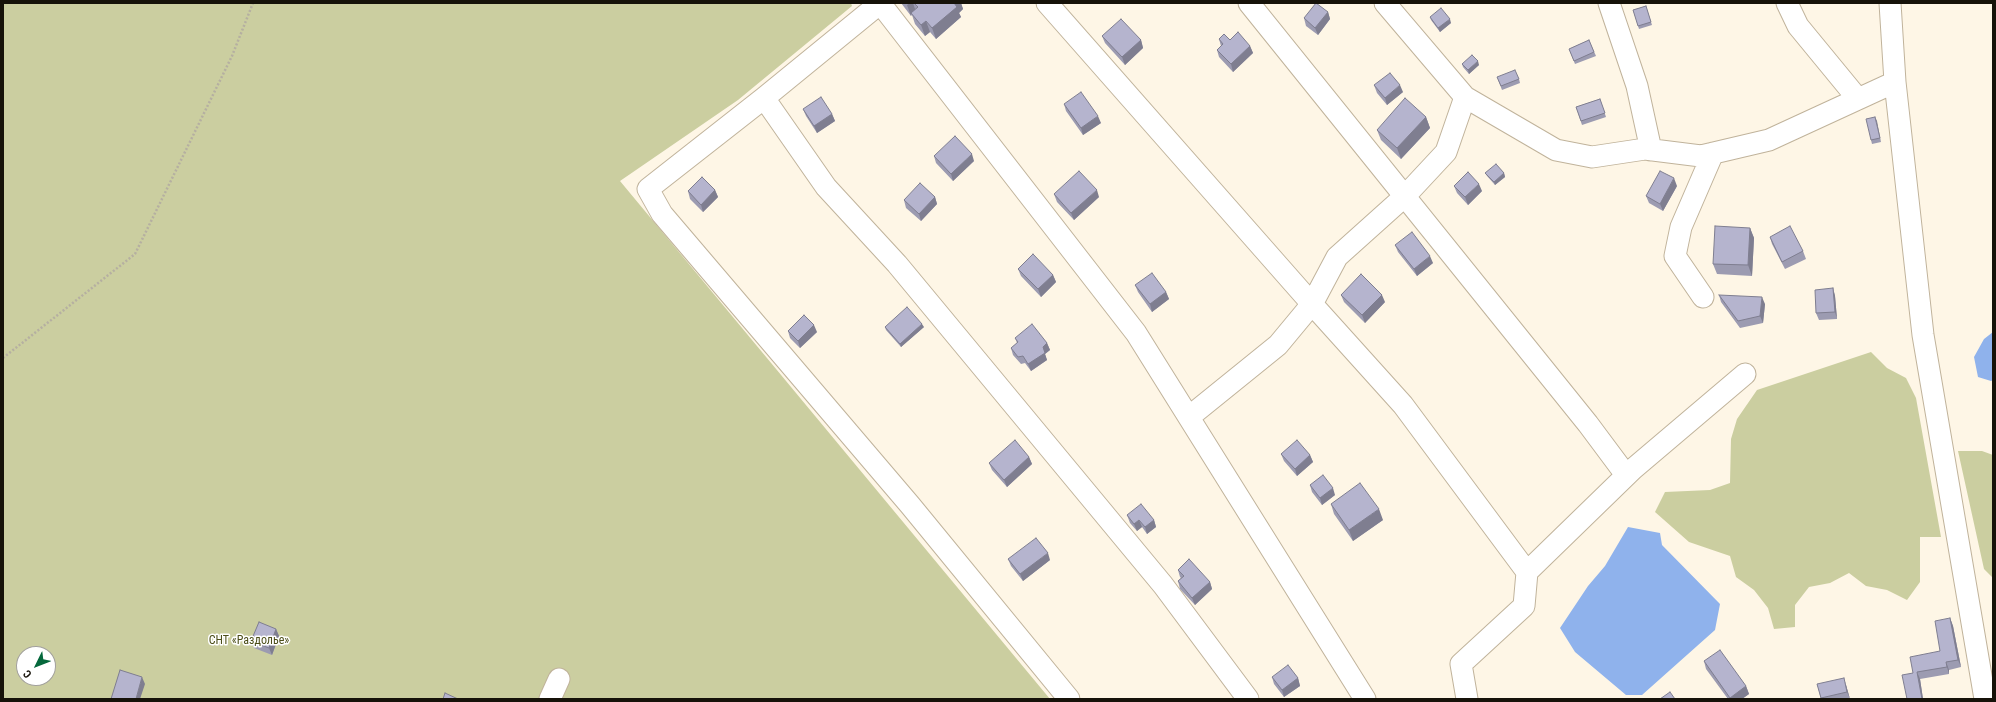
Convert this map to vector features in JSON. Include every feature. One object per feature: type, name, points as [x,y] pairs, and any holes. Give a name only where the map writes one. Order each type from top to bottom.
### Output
[{"type":"street","points":[[1069,699],[910,505],[662,214],[648,189],[764,98],[879,3],[1136,333],[1365,699]]},
{"type":"street","points":[[1047,3],[1403,405],[1527,572]]},
{"type":"street","points":[[1249,3],[1588,424],[1626,475]]},
{"type":"street","points":[[1385,3],[1465,97],[1556,150],[1592,157],[1651,150],[1701,156],[1769,140],[1895,82]]},
{"type":"street","points":[[1609,3],[1637,86],[1651,150]]},
{"type":"street","points":[[1787,3],[1798,26],[1858,99]]},
{"type":"street","points":[[1890,3],[1895,82],[1923,335],[1979,698]]},
{"type":"street","points":[[1189,417],[1278,345],[1312,304],[1337,257],[1405,196],[1446,152],[1465,97]]},
{"type":"street","points":[[764,98],[826,187],[902,270],[1158,579],[1248,699]]},
{"type":"street","points":[[1703,298],[1675,256],[1681,227],[1713,153]]},
{"type":"street","points":[[1467,699],[1461,664],[1524,606],[1527,572],[1626,475],[1745,374]]},
{"type":"street","points":[[550,699],[558,679]]},
{"type":"path","points":[[3,358],[135,254],[232,56],[253,3]]},
{"type":"green space","name":"СНТ «Раздолье»","points":[[3,3],[851,3],[852,6],[738,100],[620,181],[1050,699],[3,699]]},
{"type":"green space","points":[[1871,352],[1887,368],[1906,378],[1916,398],[1941,537],[1920,537],[1920,582],[1907,600],[1887,590],[1866,586],[1849,573],[1830,583],[1809,587],[1795,605],[1795,627],[1774,629],[1768,608],[1754,590],[1736,577],[1730,556],[1689,542],[1655,512],[1665,492],[1710,490],[1730,483],[1731,439],[1737,419],[1757,390]]},
{"type":"green space","points":[[1958,451],[1982,451],[1993,455],[1993,578],[1984,569]]},
{"type":"water","points":[[1993,332],[1993,380],[1991,381],[1978,377],[1974,357],[1984,339]]},
{"type":"water","points":[[1628,527],[1660,533],[1662,545],[1720,604],[1715,630],[1642,695],[1626,695],[1575,652],[1560,628],[1588,586],[1605,566]]},
{"type":"building","points":[[914,3],[954,3],[957,7],[932,28],[926,21],[921,25],[911,13],[918,7]]},
{"type":"building","points":[[1316,3],[1328,12],[1315,28],[1304,18]]},
{"type":"building","points":[[1646,6],[1651,22],[1638,26],[1633,10]]},
{"type":"building","points":[[1441,8],[1450,19],[1438,28],[1430,17]]},
{"type":"building","points":[[1121,19],[1141,40],[1122,57],[1102,36]]},
{"type":"building","points":[[1238,32],[1250,46],[1231,64],[1217,50],[1223,44],[1219,39],[1224,34],[1230,40]]},
{"type":"building","points":[[1589,40],[1594,52],[1574,61],[1569,49]]},
{"type":"building","points":[[1472,55],[1478,61],[1468,70],[1462,64]]},
{"type":"building","points":[[1515,70],[1519,79],[1501,86],[1497,77]]},
{"type":"building","points":[[1390,73],[1400,85],[1385,98],[1374,85]]},
{"type":"building","points":[[1081,92],[1098,116],[1081,128],[1064,104]]},
{"type":"building","points":[[821,97],[832,114],[814,126],[803,109]]},
{"type":"building","points":[[1405,98],[1426,117],[1397,148],[1377,130]]},
{"type":"building","points":[[1600,99],[1605,113],[1581,121],[1576,107]]},
{"type":"building","points":[[1875,117],[1880,138],[1871,140],[1866,119]]},
{"type":"building","points":[[955,136],[972,154],[951,174],[934,156]]},
{"type":"building","points":[[1496,164],[1504,173],[1494,182],[1485,173]]},
{"type":"building","points":[[1079,171],[1097,190],[1071,213],[1054,194]]},
{"type":"building","points":[[1660,171],[1674,178],[1660,204],[1646,196]]},
{"type":"building","points":[[1468,172],[1479,184],[1465,197],[1454,186]]},
{"type":"building","points":[[702,177],[715,190],[701,205],[688,191]]},
{"type":"building","points":[[920,183],[935,197],[919,214],[904,200]]},
{"type":"building","points":[[1715,226],[1750,228],[1748,265],[1713,264]]},
{"type":"building","points":[[1790,226],[1803,251],[1782,262],[1770,237]]},
{"type":"building","points":[[1412,232],[1430,256],[1414,269],[1395,245]]},
{"type":"building","points":[[1033,254],[1053,275],[1038,289],[1018,269]]},
{"type":"building","points":[[1152,273],[1166,292],[1150,304],[1135,285]]},
{"type":"building","points":[[1361,274],[1382,295],[1362,315],[1341,295]]},
{"type":"building","points":[[1833,288],[1835,312],[1816,313],[1815,290]]},
{"type":"building","points":[[1719,295],[1762,297],[1760,316],[1738,321]]},
{"type":"building","points":[[907,307],[922,324],[900,344],[885,327]]},
{"type":"building","points":[[804,315],[814,325],[798,341],[788,331]]},
{"type":"building","points":[[1032,324],[1047,343],[1043,347],[1045,353],[1028,364],[1023,356],[1018,357],[1011,348],[1018,342],[1015,338]]},
{"type":"building","points":[[1015,440],[1029,457],[1004,480],[989,463]]},
{"type":"building","points":[[1297,440],[1310,455],[1295,469],[1281,454]]},
{"type":"building","points":[[1323,475],[1333,488],[1320,498],[1310,485]]},
{"type":"building","points":[[1360,483],[1379,509],[1349,530],[1331,504]]},
{"type":"building","points":[[1141,504],[1154,520],[1145,527],[1139,520],[1134,524],[1127,515]]},
{"type":"building","points":[[1036,538],[1048,553],[1020,574],[1008,559]]},
{"type":"building","points":[[1189,559],[1210,582],[1192,598],[1178,581],[1184,576],[1178,570]]},
{"type":"building","points":[[1950,618],[1958,660],[1946,662],[1947,667],[1917,672],[1922,699],[1907,699],[1902,675],[1913,673],[1910,657],[1940,651],[1935,621]]},
{"type":"building","points":[[259,622],[276,629],[269,648],[251,641]]},
{"type":"building","points":[[1720,650],[1746,686],[1730,698],[1704,661]]},
{"type":"building","points":[[1288,665],[1298,678],[1282,690],[1272,677]]},
{"type":"building","points":[[120,670],[142,677],[136,699],[111,699]]},
{"type":"building","points":[[1844,678],[1847,692],[1821,698],[1817,684]]},
{"type":"building","points":[[1670,692],[1675,699],[1660,699]]},
{"type":"building","points":[[445,693],[458,699],[443,699]]}]
